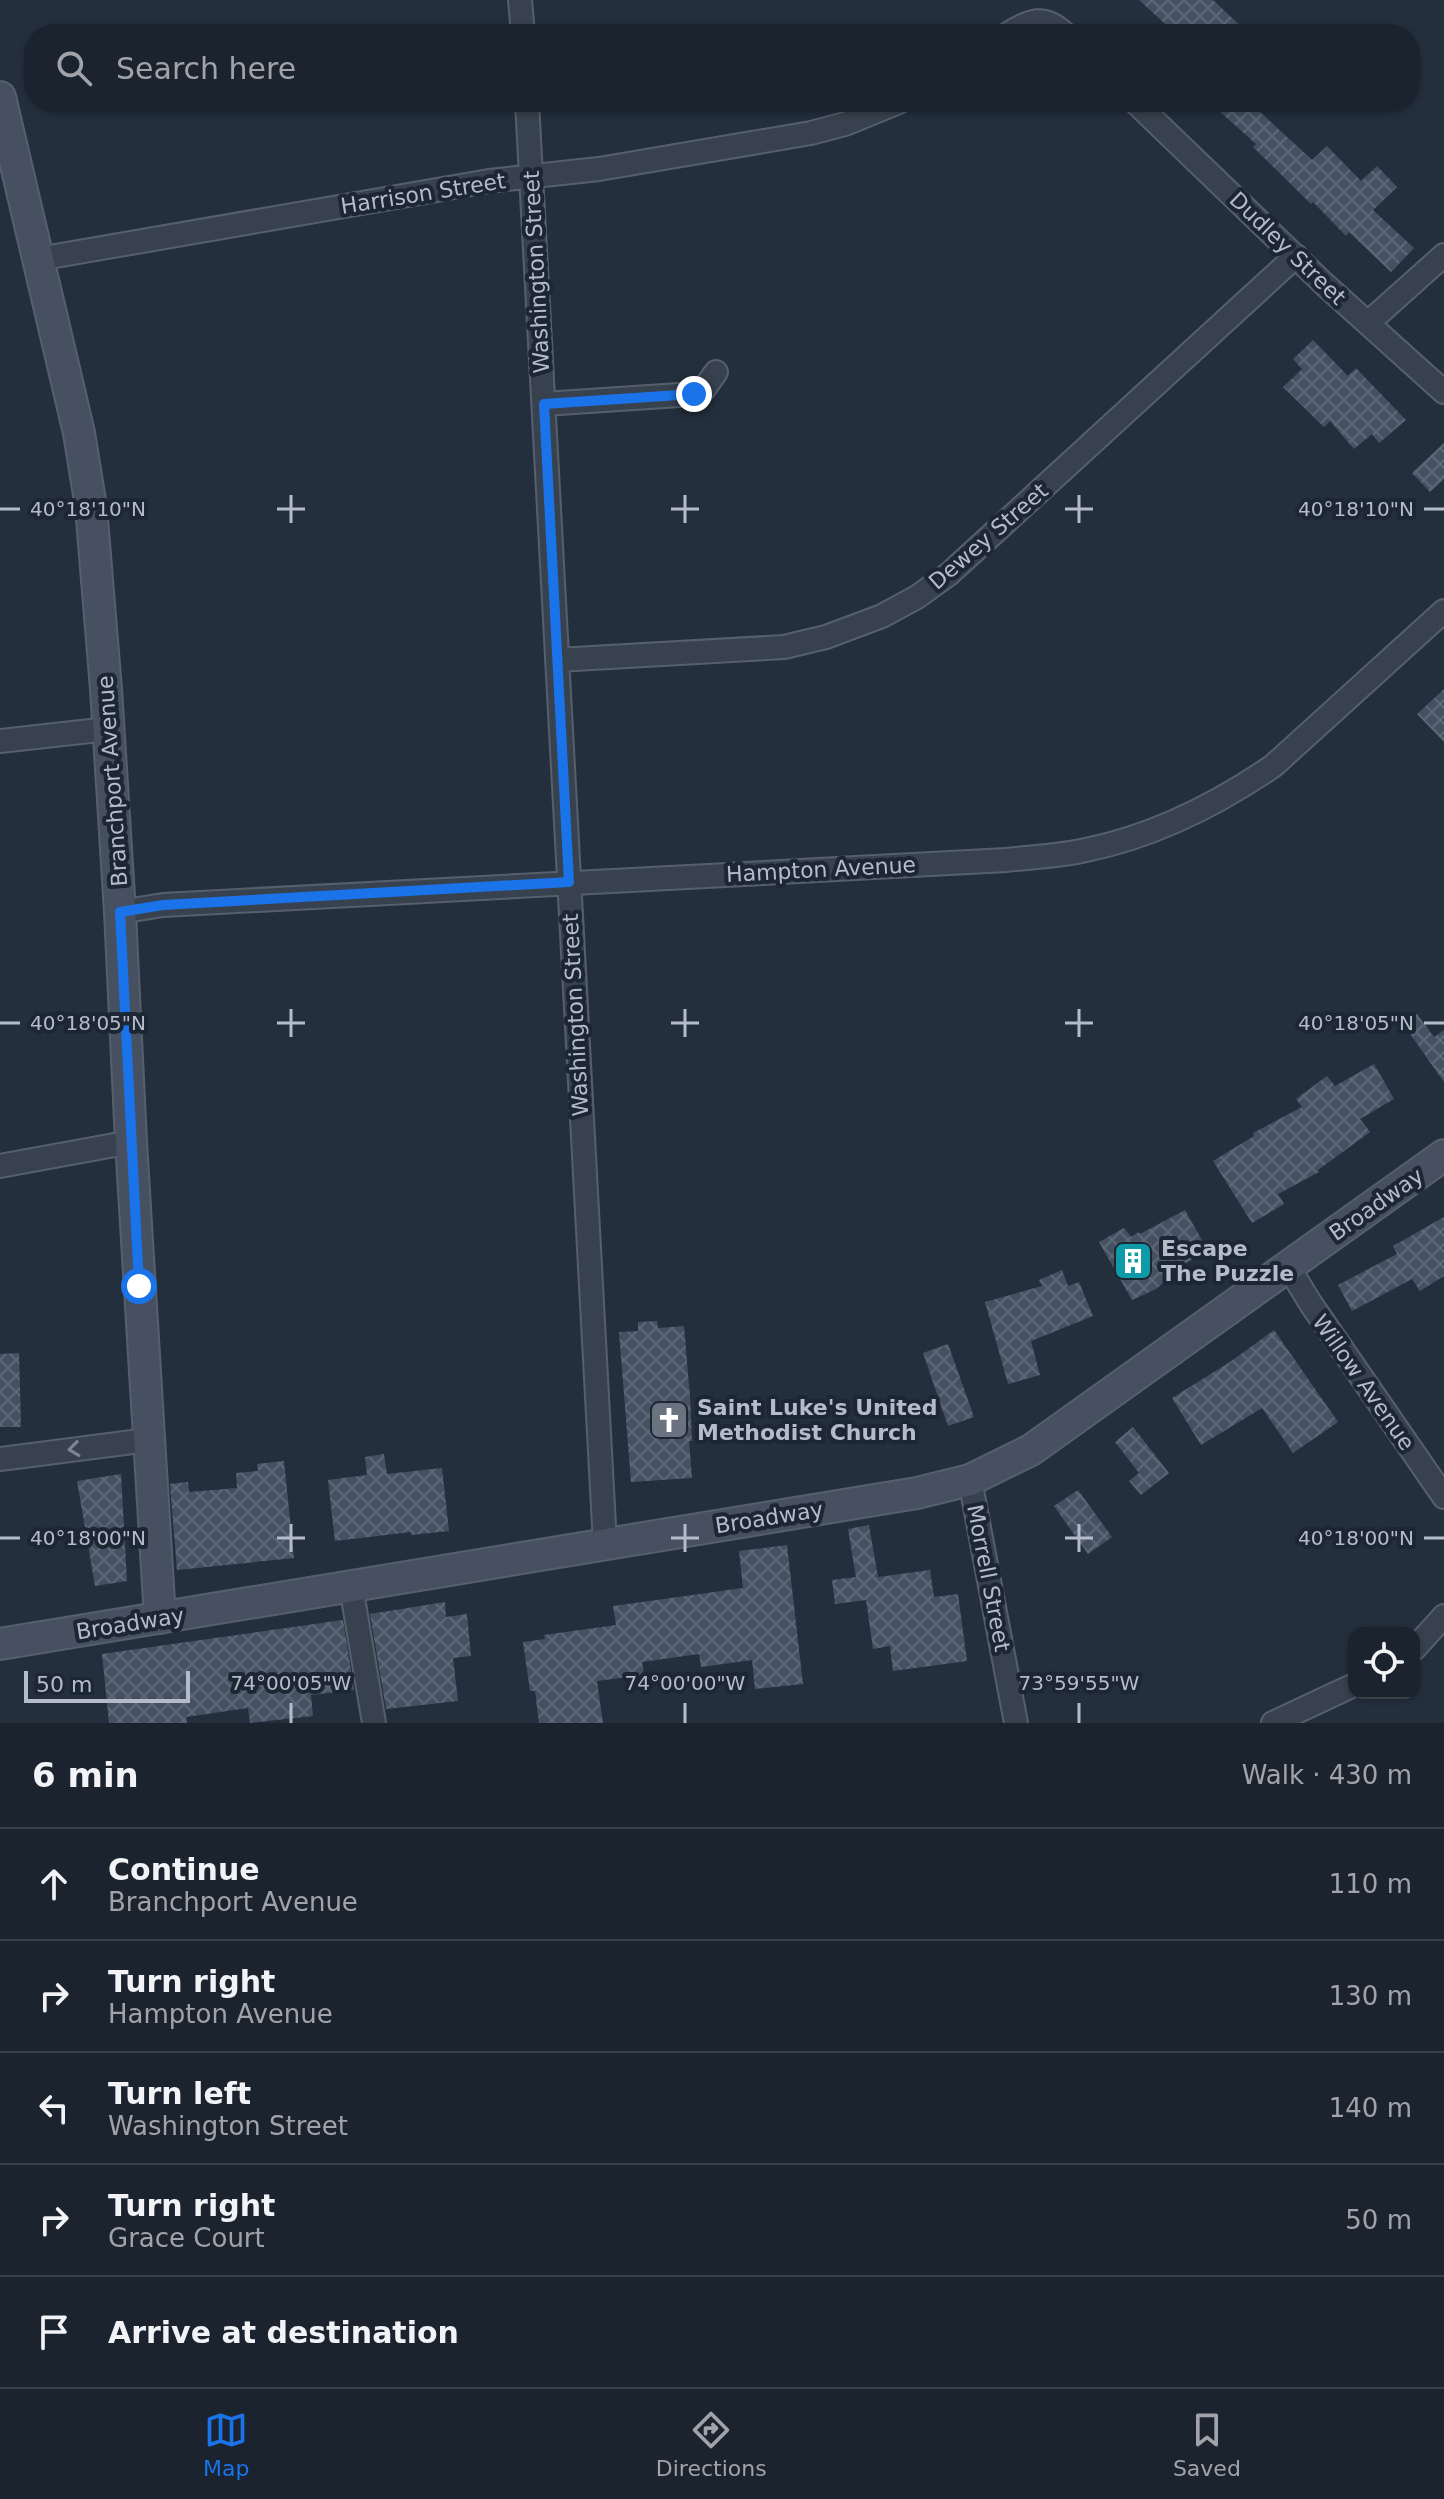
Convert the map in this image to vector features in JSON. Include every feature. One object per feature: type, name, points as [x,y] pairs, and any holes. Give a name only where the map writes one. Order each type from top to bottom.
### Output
[{"type":"street","points":[[520,0],[522,24]]},
{"type":"street","points":[[1024,24],[1038,20],[1050,24]]},
{"type":"street","name":"Branchport Avenue","points":[[1,104],[79,433],[91,507],[120,912],[160,1618]]},
{"type":"street","name":"Washington Street","points":[[528,112],[605,1544]]},
{"type":"street","name":"Harrison Street","points":[[38,259],[489,181],[599,169],[811,133],[874,112]]},
{"type":"street","name":"Dudley Street","points":[[1145,112],[1444,392]]},
{"type":"street","points":[[1368,323],[1444,255]]},
{"type":"street","name":"Dewey Street","points":[[557,660],[784,647],[840,632],[882,616],[917,597],[949,574],[1296,256]]},
{"type":"street","points":[[544,404],[694,394],[704,389],[716,372]]},
{"type":"street","name":"Hampton Avenue","points":[[120,912],[163,905],[1006,860],[1083,851],[1118,843],[1192,815],[1244,786],[1273,766],[1444,611]]},
{"type":"street","points":[[0,741],[108,729]]},
{"type":"street","points":[[0,1166],[131,1142]]},
{"type":"street","name":"Broadway","points":[[0,1644],[917,1493],[970,1480],[1027,1453],[1444,1155]]},
{"type":"street","name":"Willow Avenue","points":[[1287,1265],[1444,1497]]},
{"type":"street","points":[[0,1459],[148,1440]]},
{"type":"street","name":"Morrell Street","points":[[970,1480],[1016,1723]]},
{"type":"street","points":[[351,1586],[374,1723]]},
{"type":"street","points":[[1420,1642],[1444,1616]]},
{"type":"street","points":[[1273,1723],[1310,1715],[1348,1689]]},
{"type":"building","points":[[1139,0],[1213,0],[1238,24],[1165,24]]},
{"type":"building","points":[[1220,112],[1260,112],[1312,160],[1327,146],[1361,181],[1377,166],[1397,187],[1373,210],[1414,248],[1391,272],[1349,232],[1346,236],[1313,202],[1311,204],[1253,147],[1256,144]]},
{"type":"building","points":[[1313,340],[1348,376],[1356,368],[1406,420],[1379,443],[1372,434],[1354,449],[1330,421],[1324,427],[1283,387],[1302,369],[1293,359]]},
{"type":"building","points":[[1444,443],[1444,479],[1430,492],[1412,473]]},
{"type":"building","points":[[1444,689],[1444,742],[1417,714]]},
{"type":"building","points":[[1417,1014],[1434,1037],[1444,1030],[1444,1082],[1403,1024]]},
{"type":"building","points":[[1374,1064],[1394,1099],[1360,1119],[1370,1132],[1319,1172],[1278,1194],[1284,1204],[1252,1223],[1213,1161],[1254,1136],[1253,1133],[1302,1107],[1296,1099],[1327,1076],[1335,1086]]},
{"type":"building","points":[[1185,1210],[1208,1251],[1164,1275],[1167,1280],[1156,1289],[1132,1300],[1099,1242],[1124,1228],[1131,1237],[1140,1234]]},
{"type":"building","points":[[1444,1217],[1444,1276],[1420,1291],[1412,1279],[1352,1311],[1338,1285],[1397,1254],[1393,1246]]},
{"type":"building","points":[[1062,1270],[1068,1286],[1079,1282],[1093,1316],[1031,1341],[1040,1375],[1008,1384],[985,1302],[1042,1286],[1039,1280]]},
{"type":"building","points":[[657,1321],[658,1328],[684,1326],[692,1478],[631,1482],[619,1332],[638,1331],[638,1322]]},
{"type":"building","points":[[1274,1330],[1338,1422],[1293,1453],[1262,1408],[1201,1445],[1172,1398]]},
{"type":"building","points":[[948,1344],[974,1417],[948,1426],[923,1353]]},
{"type":"building","points":[[19,1353],[21,1427],[0,1427],[0,1354]]},
{"type":"building","points":[[1133,1427],[1169,1473],[1141,1495],[1129,1481],[1139,1473],[1115,1442]]},
{"type":"building","points":[[384,1454],[387,1474],[442,1468],[449,1531],[335,1541],[328,1480],[367,1475],[365,1457]]},
{"type":"building","points":[[284,1461],[294,1558],[177,1570],[170,1484],[188,1482],[189,1492],[237,1488],[236,1473],[258,1471],[257,1464]]},
{"type":"building","points":[[121,1474],[127,1581],[95,1586],[77,1481]]},
{"type":"building","points":[[1078,1490],[1112,1537],[1088,1554],[1054,1506]]},
{"type":"building","points":[[869,1525],[878,1577],[930,1570],[934,1597],[958,1594],[967,1661],[893,1671],[890,1646],[873,1649],[866,1600],[835,1604],[832,1580],[856,1577],[848,1529]]},
{"type":"building","points":[[787,1545],[803,1684],[755,1689],[752,1660],[701,1667],[699,1654],[642,1662],[644,1675],[597,1681],[603,1723],[539,1723],[535,1691],[530,1691],[523,1642],[545,1639],[544,1635],[616,1625],[613,1606],[743,1588],[739,1551]]},
{"type":"building","points":[[445,1602],[446,1617],[467,1614],[471,1656],[453,1658],[458,1701],[386,1709],[370,1614]]},
{"type":"building","points":[[343,1620],[354,1690],[311,1695],[313,1716],[250,1723],[248,1708],[186,1717],[187,1723],[109,1723],[102,1654]]},
{"type":"place","name":"Escape The Puzzle","points":[[1133,1261]]},
{"type":"place","name":"Saint Luke's United Methodist Church","points":[[669,1420]]},
{"type":"route","points":[[139,1286],[120,912],[163,905],[569,882],[544,404],[694,394]]}]
